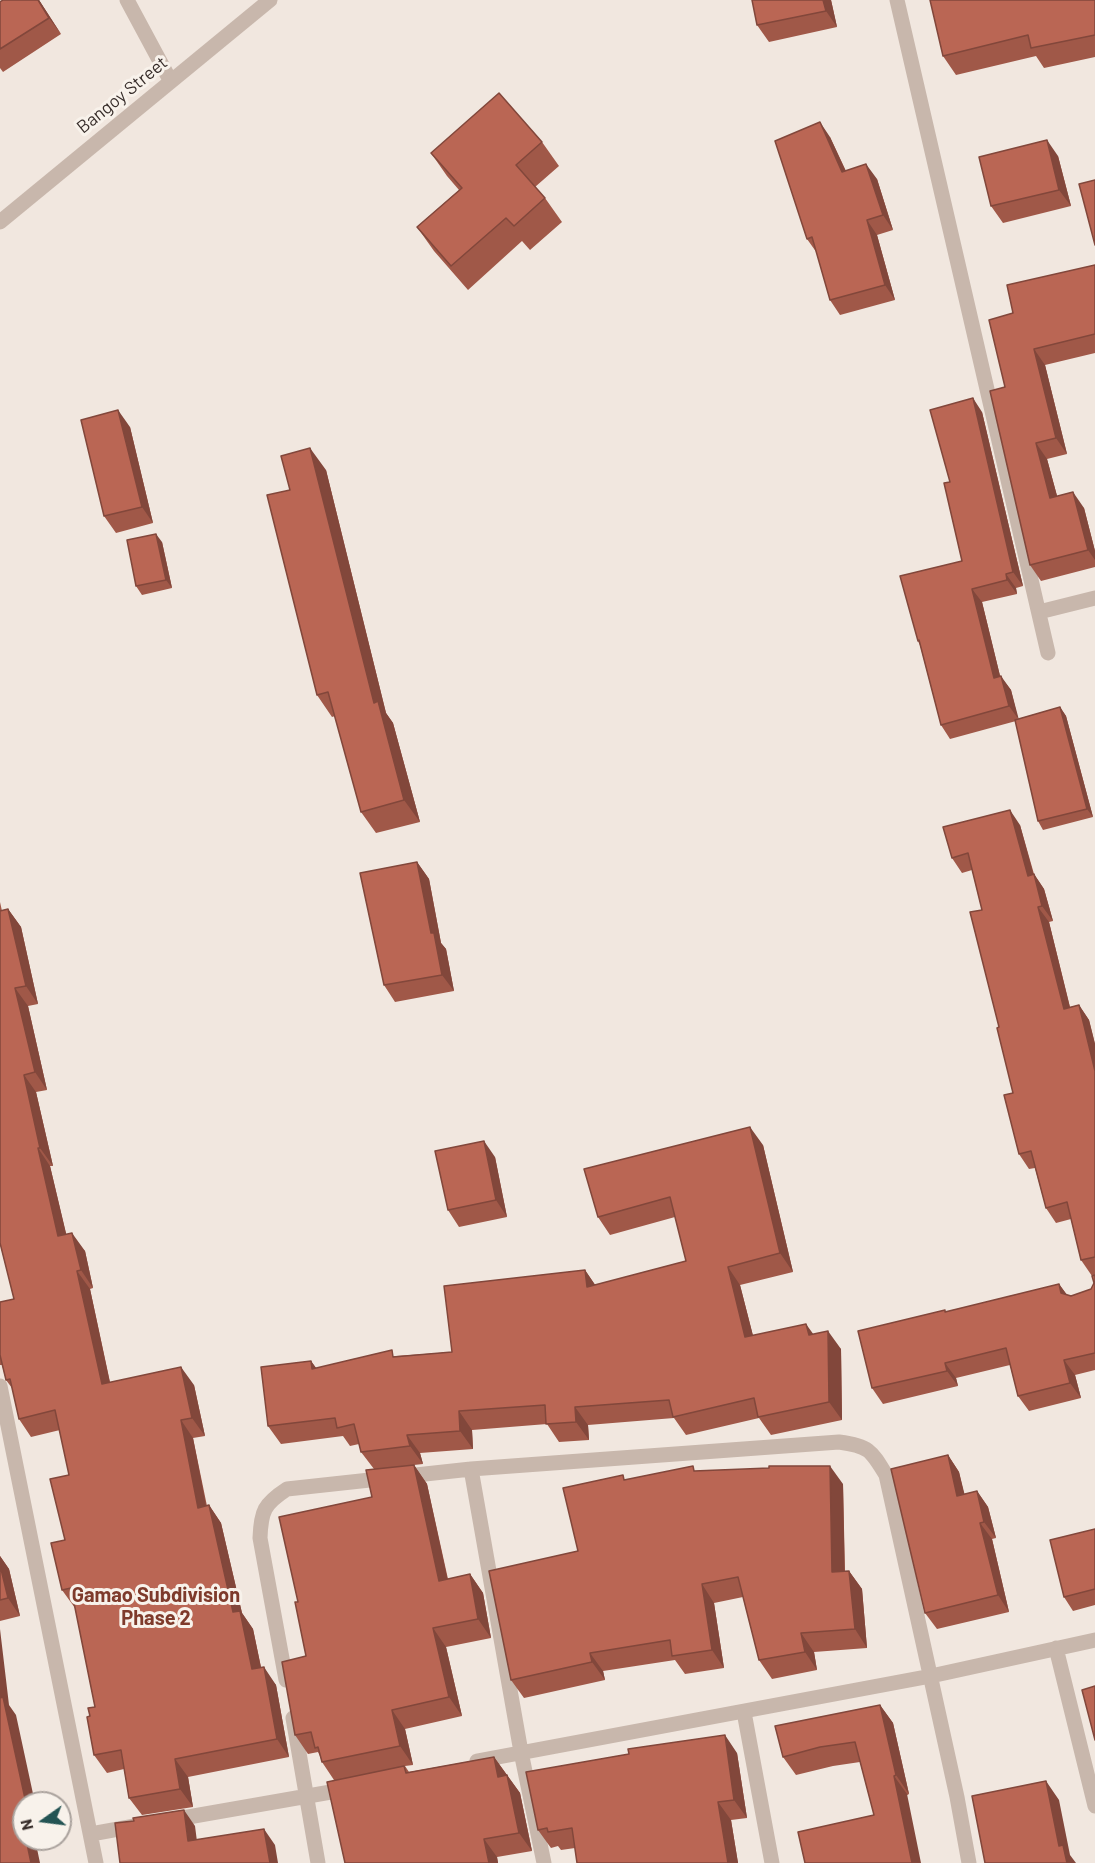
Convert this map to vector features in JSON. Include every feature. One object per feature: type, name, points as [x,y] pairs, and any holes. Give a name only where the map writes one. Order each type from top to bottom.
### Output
[{"type":"street","points":[[127,0],[170,80]]},
{"type":"street","name":"Bangoy Street","points":[[0,222],[270,0]]},
{"type":"street","points":[[897,0],[1048,653]]},
{"type":"street","points":[[1039,612],[1095,598]]},
{"type":"street","points":[[0,1386],[96,1863]]},
{"type":"street","points":[[318,1863],[260,1538],[261,1517],[269,1501],[287,1489],[471,1469],[839,1442],[858,1444],[873,1453],[886,1475],[931,1676],[969,1863]]},
{"type":"street","points":[[471,1469],[521,1752],[544,1863]]},
{"type":"street","points":[[465,1764],[931,1676],[1095,1640]]},
{"type":"street","points":[[1056,1648],[1095,1806]]},
{"type":"street","points":[[744,1712],[772,1863]]},
{"type":"street","points":[[91,1834],[364,1785]]},
{"type":"building","points":[[3,0],[38,0],[49,18],[0,49],[0,2]]},
{"type":"building","points":[[752,0],[823,0],[826,11],[757,25]]},
{"type":"building","points":[[930,0],[1095,0],[1095,35],[1031,48],[1028,35],[943,56]]},
{"type":"building","points":[[499,93],[542,142],[516,165],[545,198],[514,226],[506,218],[451,266],[417,227],[462,188],[431,153]]},
{"type":"building","points":[[820,122],[842,172],[866,164],[883,215],[867,220],[885,285],[830,300],[812,237],[807,239],[775,141]]},
{"type":"building","points":[[1047,140],[1059,190],[991,206],[979,157]]},
{"type":"building","points":[[1095,180],[1095,245],[1079,184]]},
{"type":"building","points":[[1095,265],[1095,334],[1034,349],[1056,438],[1036,443],[1050,498],[1073,492],[1088,550],[1030,565],[990,391],[1005,387],[989,320],[1013,313],[1007,285]]},
{"type":"building","points":[[973,398],[1013,572],[1006,574],[1007,580],[972,589],[994,678],[1001,676],[1009,706],[941,725],[900,576],[962,561],[944,483],[950,482],[930,410]]},
{"type":"building","points":[[118,410],[142,507],[104,516],[81,420]]},
{"type":"building","points":[[310,448],[374,703],[378,701],[404,800],[361,812],[328,692],[317,695],[267,495],[290,490],[281,456]]},
{"type":"building","points":[[156,534],[166,580],[136,586],[127,540]]},
{"type":"building","points":[[1060,707],[1087,809],[1038,821],[1015,720]]},
{"type":"building","points":[[1010,810],[1028,876],[1034,874],[1042,906],[1038,907],[1064,1009],[1079,1005],[1095,1071],[1095,1257],[1081,1260],[1067,1202],[1046,1208],[1031,1151],[1019,1154],[1004,1095],[1013,1093],[970,912],[982,910],[968,853],[952,858],[943,827]]},
{"type":"building","points":[[417,862],[442,975],[384,985],[360,873]]},
{"type":"building","points":[[8,909],[26,986],[15,988],[35,1072],[24,1075],[40,1148],[38,1148],[58,1236],[72,1233],[81,1270],[77,1271],[102,1384],[181,1367],[192,1418],[181,1420],[198,1508],[209,1505],[233,1612],[240,1611],[252,1669],[264,1667],[277,1739],[175,1759],[180,1789],[129,1798],[121,1750],[94,1755],[87,1717],[90,1716],[88,1708],[95,1707],[71,1588],[62,1590],[51,1543],[65,1540],[50,1479],[69,1475],[55,1410],[19,1419],[10,1379],[6,1380],[0,1355],[0,1302],[14,1299],[0,1243],[0,911]]},
{"type":"building","points":[[750,1127],[780,1253],[728,1267],[745,1337],[806,1324],[809,1335],[828,1331],[829,1402],[758,1417],[754,1398],[673,1417],[669,1400],[575,1407],[576,1422],[546,1424],[545,1405],[459,1411],[460,1431],[407,1435],[410,1446],[361,1452],[354,1424],[337,1428],[335,1418],[268,1426],[261,1367],[311,1361],[312,1369],[392,1350],[393,1357],[452,1352],[444,1286],[585,1270],[587,1287],[686,1261],[670,1197],[598,1217],[584,1169]]},
{"type":"building","points":[[484,1141],[496,1200],[448,1210],[435,1151]]},
{"type":"building","points":[[1095,1275],[1095,1353],[1064,1360],[1070,1383],[1018,1396],[1006,1348],[945,1363],[947,1371],[872,1388],[858,1331],[1059,1284],[1061,1293],[1071,1296],[1091,1289],[1094,1283],[1092,1276]]},
{"type":"building","points":[[948,1455],[957,1496],[977,1491],[984,1522],[980,1523],[998,1595],[925,1613],[891,1469]]},
{"type":"building","points":[[414,1465],[439,1581],[470,1574],[478,1619],[433,1628],[449,1697],[392,1710],[400,1746],[322,1762],[311,1732],[295,1735],[282,1662],[306,1656],[295,1602],[298,1602],[279,1517],[372,1497],[366,1470]]},
{"type":"building","points":[[693,1466],[694,1471],[769,1468],[769,1466],[830,1466],[832,1572],[849,1571],[855,1629],[801,1633],[805,1652],[759,1660],[738,1577],[702,1584],[712,1650],[672,1656],[670,1640],[590,1653],[592,1662],[511,1680],[489,1571],[578,1551],[563,1488],[623,1475],[624,1480]]},
{"type":"building","points":[[1095,1529],[1095,1589],[1064,1597],[1050,1540]]},
{"type":"building","points":[[0,1565],[8,1598],[0,1600]]},
{"type":"building","points":[[1095,1686],[1095,1740],[1082,1690]]},
{"type":"building","points":[[3,1697],[23,1791],[12,1791],[12,1851],[28,1851],[31,1863],[0,1863],[0,1698]]},
{"type":"building","points":[[880,1705],[912,1863],[805,1863],[798,1832],[874,1815],[855,1742],[820,1747],[783,1757],[775,1726]]},
{"type":"building","points":[[725,1735],[734,1800],[718,1802],[728,1863],[577,1863],[572,1828],[548,1832],[547,1828],[538,1830],[526,1772],[629,1754],[628,1749]]},
{"type":"building","points":[[494,1757],[498,1777],[507,1775],[519,1833],[484,1839],[489,1863],[345,1863],[327,1782],[404,1766],[406,1773]]},
{"type":"building","points":[[1046,1781],[1059,1846],[1063,1845],[1067,1863],[985,1863],[972,1796]]},
{"type":"building","points":[[184,1810],[188,1841],[264,1829],[270,1863],[120,1863],[115,1823]]},
{"type":"district","name":"Gamao Subdivision Phase 2","points":[[156,1606]]}]
